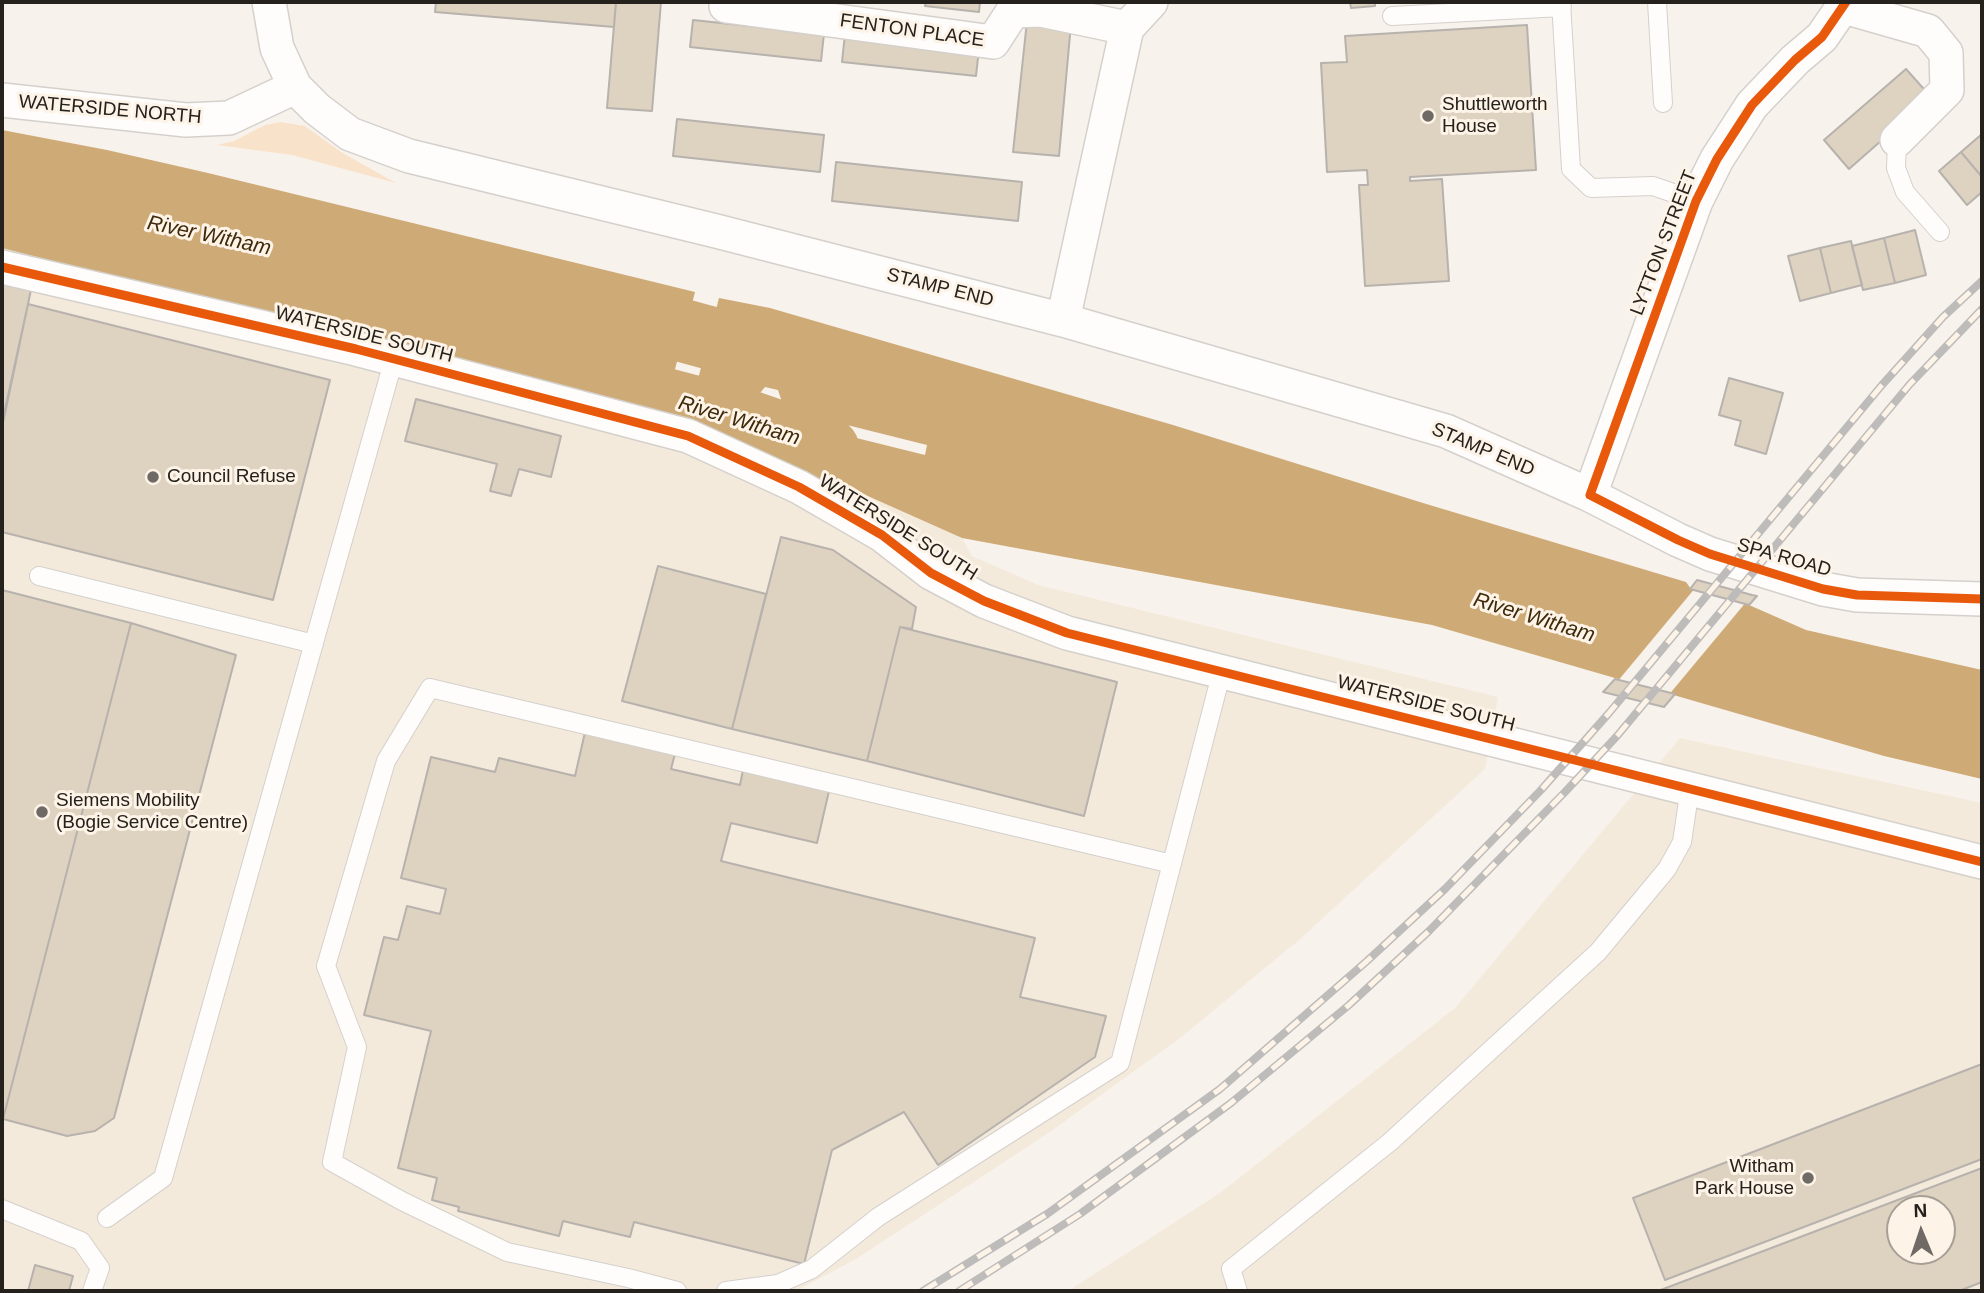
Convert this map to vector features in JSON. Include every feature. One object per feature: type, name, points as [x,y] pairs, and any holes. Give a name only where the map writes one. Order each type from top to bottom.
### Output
[{"type":"street","points":[[269,2],[277,48],[295,87]]},
{"type":"street","name":"FENTON PLACE","points":[[726,2],[726,6],[993,42],[1013,11],[1041,10],[1127,28]]},
{"type":"street","points":[[1062,320],[1127,28],[1151,2]]},
{"type":"street","name":"LYTTON STREET","points":[[1590,495],[1696,201],[1717,159],[1752,105],[1794,60],[1822,37],[1845,4],[1928,31],[1946,53],[1947,90],[1897,140]]},
{"type":"street","name":"WATERSIDE NORTH","points":[[2,100],[186,120],[229,118],[295,87]]},
{"type":"street","name":"STAMP END","points":[[295,87],[317,109],[350,134],[409,156],[1062,320],[1446,431],[1590,495]]},
{"type":"street","name":"WATERSIDE SOUTH","points":[[2,267],[394,359],[688,436],[799,487],[882,535],[932,573],[984,601],[1068,633],[1982,862]]},
{"type":"street","name":"SPA ROAD","points":[[1590,495],[1678,541],[1710,554],[1822,589],[1857,595],[1982,599]]},
{"type":"lane","points":[[1657,2],[1663,103]]},
{"type":"lane","points":[[1392,16],[1562,4],[1571,169],[1591,188],[1653,186],[1696,201]]},
{"type":"lane","points":[[1897,140],[1896,168],[1905,191],[1940,232]]},
{"type":"lane","points":[[107,1218],[163,1178],[394,359]]},
{"type":"lane","points":[[39,576],[314,644]]},
{"type":"lane","points":[[726,1291],[778,1284],[812,1269],[878,1217],[1120,1063],[1222,671]]},
{"type":"lane","points":[[677,1291],[507,1252],[402,1201],[332,1162],[358,1047],[326,966],[386,761],[430,688],[1172,864]]},
{"type":"lane","points":[[1238,1291],[1231,1269],[1390,1142],[1598,952],[1667,869],[1682,842],[1690,789]]},
{"type":"lane","points":[[2,1209],[81,1241],[100,1268],[92,1291]]},
{"type":"shaded area","points":[[281,122],[305,126],[341,152],[396,183],[292,155],[217,145],[234,141],[265,125]]},
{"type":"shaded area","points":[[2,248],[629,406],[747,440],[751,438],[767,442],[777,446],[787,460],[962,538],[972,556],[1038,585],[1498,697],[1485,769],[1299,940],[1180,1038],[1047,1134],[856,1259],[796,1291],[2,1291]]},
{"type":"shaded area","points":[[1680,738],[1982,803],[1982,1291],[1068,1291],[1220,1193],[1455,1008]]},
{"type":"water","points":[[2,130],[208,173],[695,292],[673,377],[582,353],[577,359],[580,363],[608,371],[601,401],[2,248]]},
{"type":"water","points":[[719,298],[770,308],[1173,425],[1686,582],[1691,589],[1749,605],[1806,630],[1982,670],[1982,779],[1884,756],[1432,625],[962,538],[787,460],[777,446],[751,438],[747,421],[758,409],[795,419],[799,418],[800,414],[798,409],[783,405],[778,390],[765,387],[756,398],[697,383]]},
{"type":"water","points":[[613,372],[755,406],[742,420],[748,440],[702,425],[605,402]]},
{"type":"pier","points":[[520,331],[576,351],[573,362],[516,342]]},
{"type":"pier","points":[[811,416],[927,445],[925,455],[808,426]]},
{"type":"pier","points":[[1696,587],[1747,601],[1667,697],[1617,682]]},
{"type":"building","points":[[436,2],[616,2],[614,27],[435,12]]},
{"type":"building","points":[[616,2],[661,2],[652,111],[607,108]]},
{"type":"building","points":[[926,2],[980,2],[979,12],[925,6]]},
{"type":"building","points":[[1350,2],[1375,2],[1375,6],[1351,8]]},
{"type":"building","points":[[693,20],[824,34],[821,61],[690,47]]},
{"type":"building","points":[[1027,21],[1071,24],[1059,156],[1013,152]]},
{"type":"building","name":"Shuttleworth House","points":[[1527,25],[1536,170],[1410,177],[1410,181],[1442,179],[1449,281],[1365,286],[1359,185],[1368,185],[1367,170],[1327,172],[1321,63],[1347,62],[1345,36]]},
{"type":"building","points":[[845,34],[979,49],[976,76],[842,62]]},
{"type":"building","points":[[1906,69],[1931,97],[1849,169],[1824,140]]},
{"type":"building","points":[[677,119],[824,135],[820,172],[673,156]]},
{"type":"building","points":[[1982,134],[1982,177],[1961,152]]},
{"type":"building","points":[[1961,152],[1982,177],[1982,192],[1967,205],[1939,171]]},
{"type":"building","points":[[836,162],[1022,182],[1018,221],[832,201]]},
{"type":"building","points":[[1915,230],[1926,275],[1895,283],[1884,238]]},
{"type":"building","points":[[1884,238],[1895,283],[1863,290],[1852,246]]},
{"type":"building","points":[[1851,241],[1862,285],[1831,293],[1820,248]]},
{"type":"building","points":[[1820,248],[1831,293],[1800,301],[1788,256]]},
{"type":"building","points":[[2,277],[32,285],[3,423],[2,423]]},
{"type":"building","name":"Council Refuse","points":[[28,304],[330,380],[273,600],[2,532],[2,423]]},
{"type":"building","points":[[1729,378],[1783,393],[1766,454],[1735,445],[1741,421],[1719,415]]},
{"type":"building","points":[[416,399],[561,436],[551,477],[519,469],[511,496],[490,491],[497,464],[405,441]]},
{"type":"building","points":[[781,537],[833,550],[916,607],[912,629],[900,627],[867,761],[732,729]]},
{"type":"building","points":[[658,566],[766,594],[732,729],[622,701]]},
{"type":"building","points":[[1697,580],[1757,596],[1749,605],[1690,589]]},
{"type":"building","name":"Siemens Mobility (Bogie Service Centre)","points":[[2,590],[131,623],[3,1119],[2,1119]]},
{"type":"building","points":[[131,623],[236,655],[114,1118],[95,1131],[67,1136],[3,1119]]},
{"type":"building","points":[[900,627],[1117,682],[1084,816],[867,761]]},
{"type":"building","points":[[1615,679],[1675,694],[1664,707],[1603,692]]},
{"type":"building","points":[[586,728],[676,750],[671,769],[740,785],[743,770],[829,791],[817,843],[731,823],[721,861],[1035,938],[1020,997],[1106,1016],[1095,1057],[938,1165],[904,1112],[832,1150],[804,1264],[634,1222],[630,1237],[563,1221],[559,1236],[458,1211],[459,1207],[432,1200],[437,1178],[398,1168],[431,1031],[364,1015],[384,937],[398,940],[407,906],[440,914],[446,889],[401,878],[431,757],[495,772],[499,758],[575,776]]},
{"type":"building","name":"Witham Park House","points":[[1982,1064],[1982,1159],[1665,1280],[1633,1198]]},
{"type":"building","points":[[1982,1168],[1982,1282],[1959,1291],[1658,1291],[1886,1204],[1886,1265],[1956,1265],[1956,1195],[1911,1195]]},
{"type":"building","points":[[35,1265],[73,1276],[69,1291],[28,1291]]},
{"type":"waterway","name":"River Witham","points":[[600,308],[791,360]]},
{"type":"waterway","name":"River Witham","points":[[520,361],[747,421],[828,449]]},
{"type":"railway","points":[[923,1291],[1047,1214],[1220,1089],[1445,889],[1541,790],[1609,713],[1882,385],[1943,317],[1982,281]]},
{"type":"railway","points":[[959,1291],[1080,1214],[1231,1103],[1349,1005],[1429,931],[1617,736],[1910,384],[1982,309]]},
{"type":"cycle path","points":[[1846,2],[1822,37],[1795,60],[1752,105],[1717,159],[1696,201],[1590,495],[1710,554],[1823,589],[1857,595],[1982,599]]},
{"type":"cycle path","points":[[2,267],[356,349],[688,436],[799,487],[882,535],[931,573],[984,601],[1067,633],[1982,862]]},
{"type":"place","name":"Shuttleworth House","points":[[1428,116]]},
{"type":"place","name":"Council Refuse","points":[[153,477]]},
{"type":"place","name":"Siemens Mobility (Bogie Service Centre)","points":[[42,812]]},
{"type":"place","name":"Witham Park House","points":[[1808,1178]]}]
